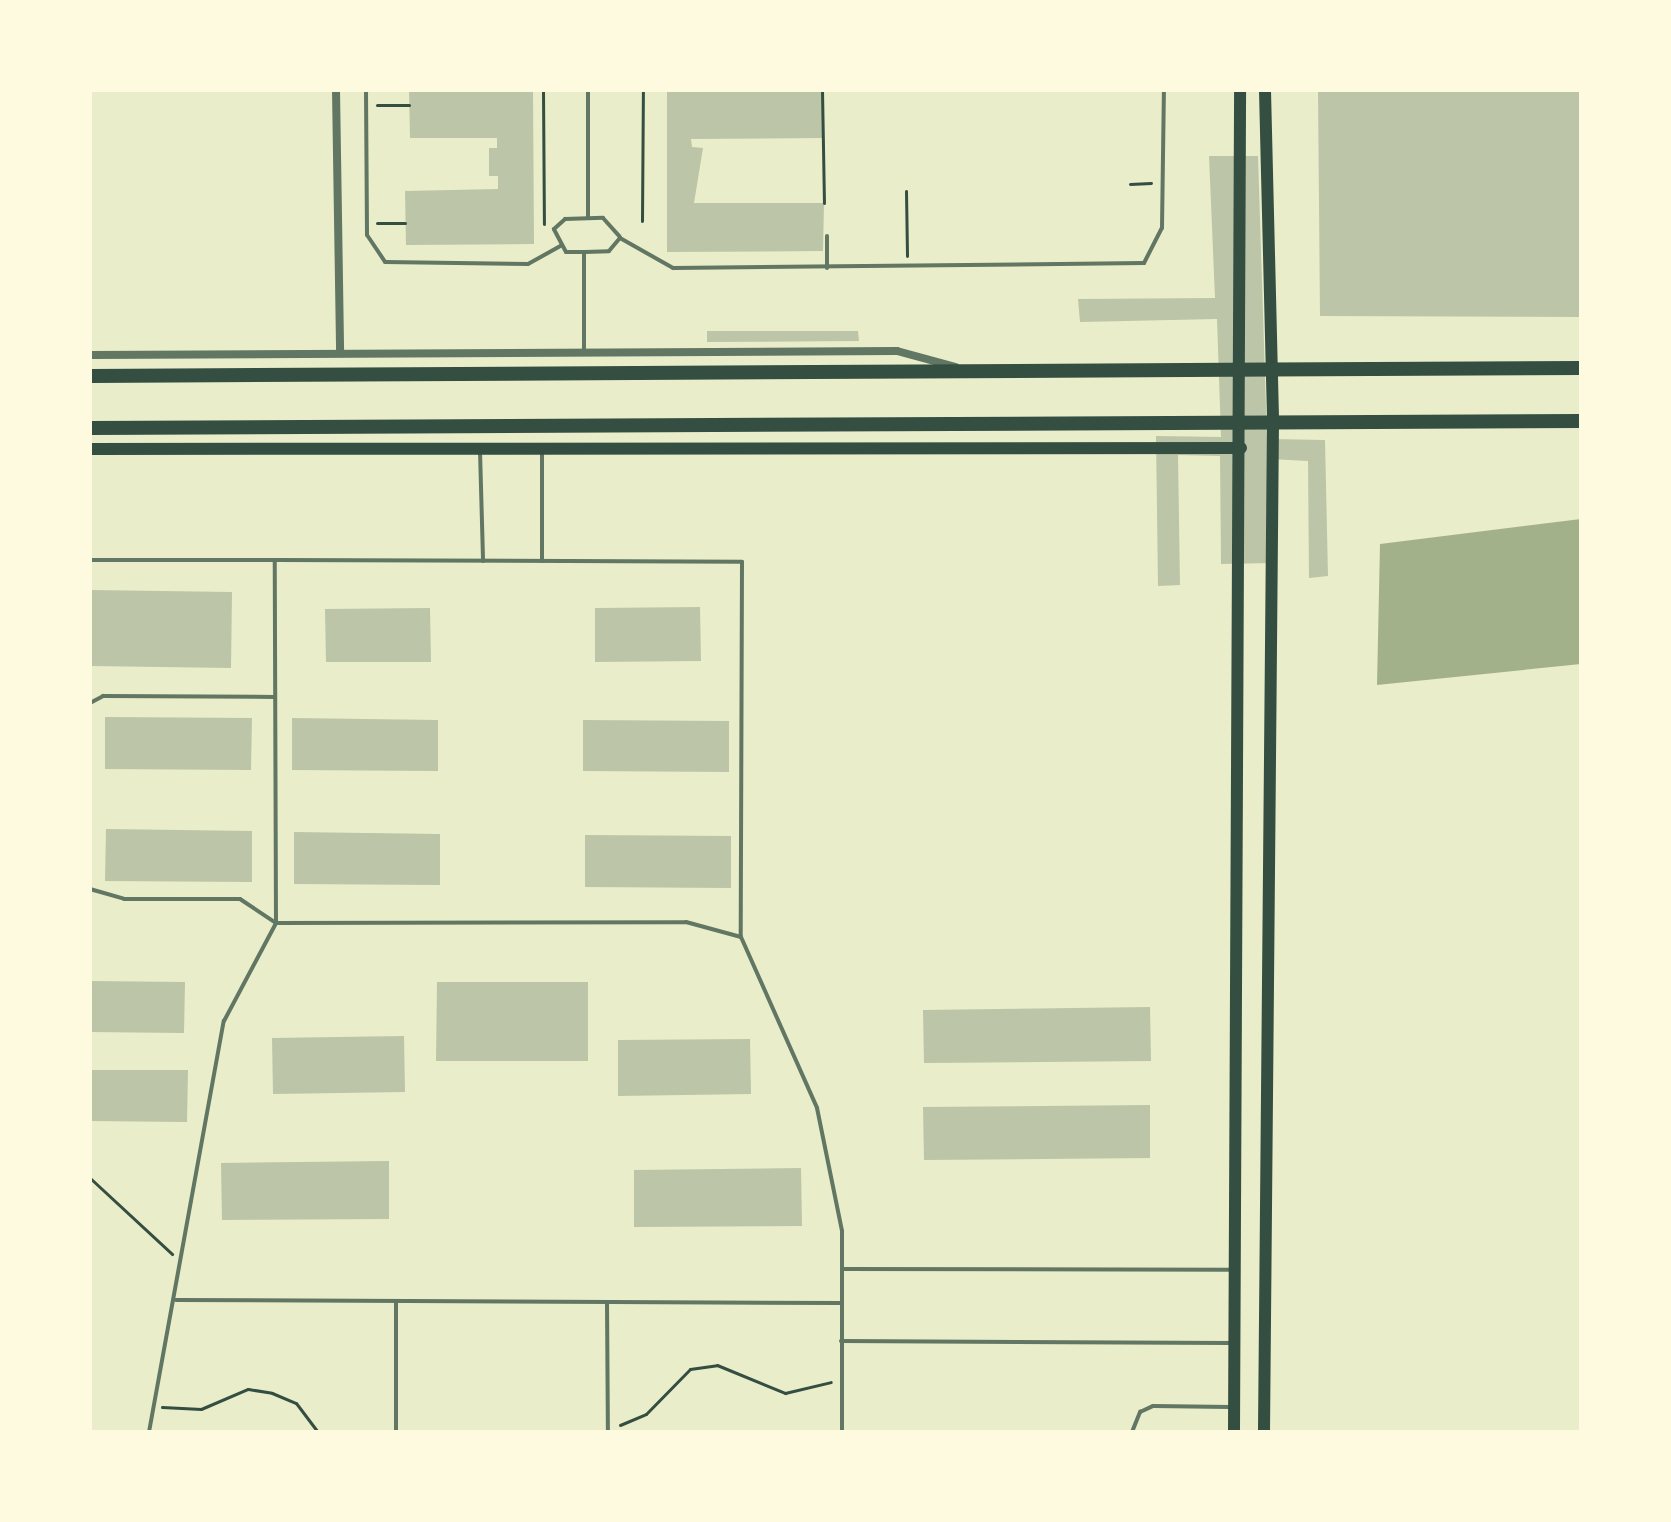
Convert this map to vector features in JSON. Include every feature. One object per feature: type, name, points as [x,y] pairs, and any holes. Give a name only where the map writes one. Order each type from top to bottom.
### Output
[{"type":"main road","points":[[1234,1432],[1241,448],[1240,90]]},
{"type":"main road","points":[[1264,1432],[1273,418],[1265,90]]},
{"type":"main road","points":[[90,376],[1581,368]]},
{"type":"main road","points":[[90,428],[1241,418],[1581,421]]},
{"type":"main road","points":[[90,449],[1241,448]]},
{"type":"street","points":[[336,90],[340,353]]},
{"type":"street","points":[[90,355],[897,351],[973,371]]},
{"type":"lane","points":[[366,90],[367,223],[373,250],[401,265],[528,264],[561,246],[584,252],[609,251],[620,238]]},
{"type":"lane","points":[[588,90],[588,218]]},
{"type":"lane","points":[[561,246],[554,229],[565,219],[603,218],[620,238],[673,268],[1144,263],[1162,228],[1164,90]]},
{"type":"lane","points":[[827,236],[827,268]]},
{"type":"lane","points":[[584,252],[584,352]]},
{"type":"lane","points":[[480,449],[483,561]]},
{"type":"lane","points":[[542,449],[542,561]]},
{"type":"lane","points":[[90,560],[742,562],[741,937],[817,1108],[842,1231],[842,1432]]},
{"type":"lane","points":[[149,1432],[183,1263],[224,1021],[276,923],[275,560]]},
{"type":"lane","points":[[90,703],[103,696],[275,697]]},
{"type":"lane","points":[[90,889],[124,899],[240,899],[276,923],[686,922],[741,937]]},
{"type":"lane","points":[[842,1269],[1235,1270]]},
{"type":"lane","points":[[176,1300],[841,1303]]},
{"type":"lane","points":[[396,1301],[396,1432]]},
{"type":"lane","points":[[607,1302],[608,1429]]},
{"type":"lane","points":[[841,1341],[1235,1343]]},
{"type":"lane","points":[[1132,1432],[1140,1412],[1153,1406],[1234,1407]]},
{"type":"path","points":[[543,90],[544,232]]},
{"type":"path","points":[[642,221],[643,90]]},
{"type":"path","points":[[822,90],[824,203]]},
{"type":"path","points":[[366,106],[409,105]]},
{"type":"path","points":[[1130,184],[1163,183]]},
{"type":"path","points":[[906,191],[907,267]]},
{"type":"path","points":[[367,223],[405,223]]},
{"type":"path","points":[[90,1178],[183,1263]]},
{"type":"path","points":[[608,1429],[646,1414],[690,1369],[717,1365],[785,1393],[842,1380]]},
{"type":"path","points":[[154,1406],[201,1409],[248,1389],[272,1393],[296,1403],[318,1432]]},
{"type":"shaded area","points":[[1581,519],[1581,664],[1377,685],[1380,544]]},
{"type":"building","points":[[409,90],[533,90],[534,244],[406,245],[405,191],[498,189],[498,176],[489,176],[489,148],[497,148],[497,138],[410,138]]},
{"type":"building","points":[[667,90],[822,90],[823,138],[691,139],[692,147],[703,148],[694,203],[824,203],[823,251],[667,252]]},
{"type":"building","points":[[1318,90],[1581,90],[1581,317],[1320,316]]},
{"type":"building","points":[[1209,156],[1258,156],[1267,439],[1325,440],[1328,576],[1309,578],[1308,461],[1268,459],[1273,563],[1221,564],[1220,456],[1178,455],[1180,585],[1158,586],[1156,436],[1221,437],[1217,319],[1080,322],[1078,299],[1215,298]]},
{"type":"building","points":[[707,331],[858,331],[859,341],[707,342]]},
{"type":"building","points":[[90,590],[232,592],[231,668],[90,666]]},
{"type":"building","points":[[700,607],[701,661],[595,662],[595,608]]},
{"type":"building","points":[[430,608],[431,662],[326,662],[325,609]]},
{"type":"building","points":[[105,717],[252,718],[251,770],[105,769]]},
{"type":"building","points":[[292,718],[438,720],[438,771],[292,770]]},
{"type":"building","points":[[583,720],[729,721],[729,772],[583,771]]},
{"type":"building","points":[[106,829],[252,831],[252,882],[105,881]]},
{"type":"building","points":[[294,832],[440,834],[440,885],[294,884]]},
{"type":"building","points":[[585,835],[731,836],[731,888],[585,887]]},
{"type":"building","points":[[90,981],[185,982],[184,1033],[90,1032]]},
{"type":"building","points":[[437,982],[588,982],[588,1061],[436,1061]]},
{"type":"building","points":[[1150,1007],[1151,1061],[924,1063],[923,1010]]},
{"type":"building","points":[[404,1036],[405,1092],[273,1094],[272,1038]]},
{"type":"building","points":[[750,1039],[751,1094],[618,1096],[618,1040]]},
{"type":"building","points":[[90,1070],[188,1070],[187,1122],[90,1121]]},
{"type":"building","points":[[1150,1105],[1150,1158],[924,1160],[923,1107]]},
{"type":"building","points":[[389,1161],[389,1219],[222,1220],[221,1163]]},
{"type":"building","points":[[801,1168],[802,1226],[634,1227],[634,1170]]}]
